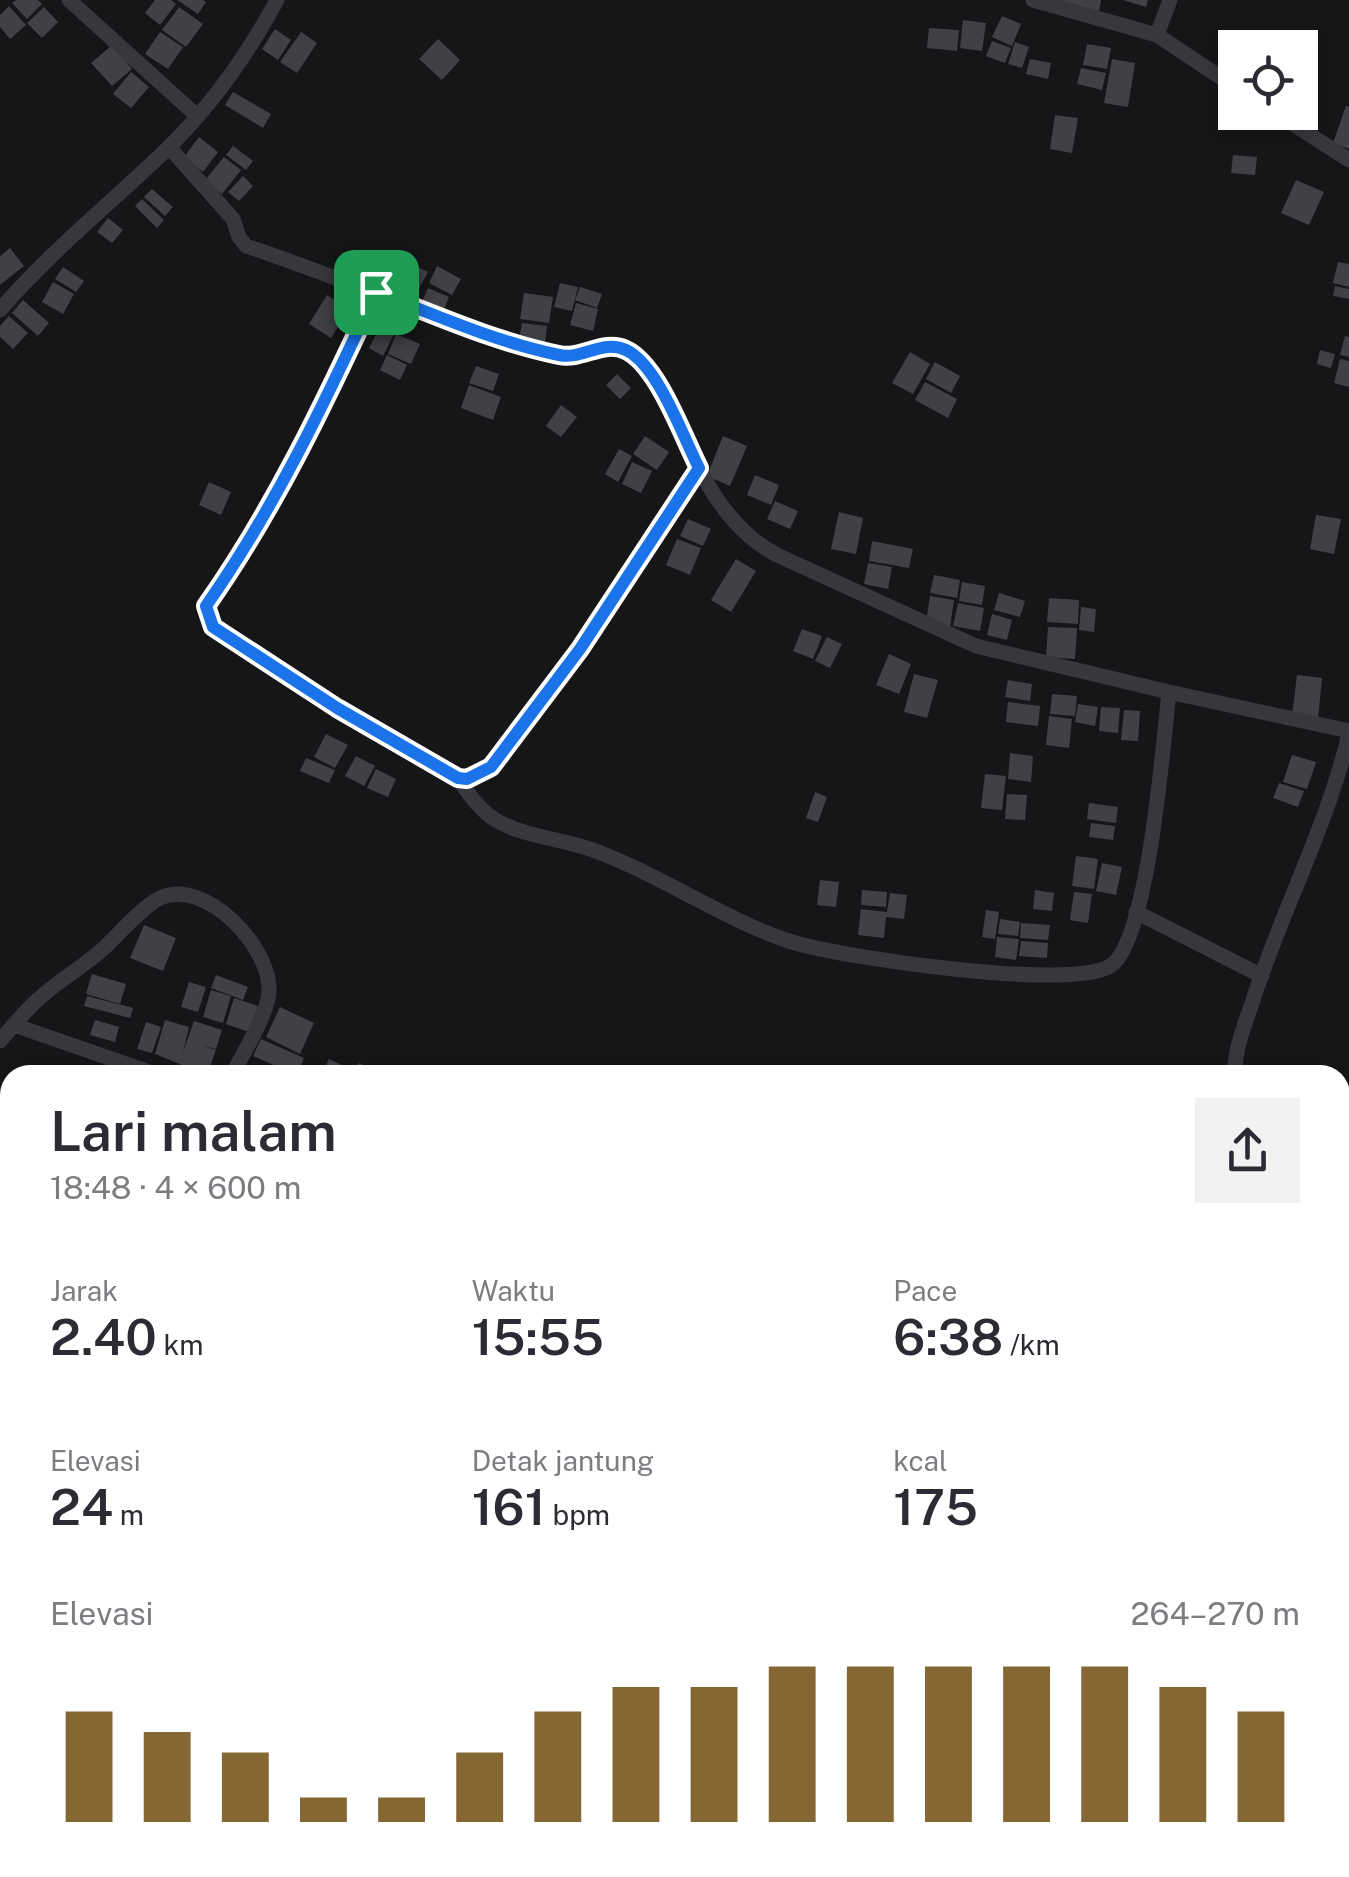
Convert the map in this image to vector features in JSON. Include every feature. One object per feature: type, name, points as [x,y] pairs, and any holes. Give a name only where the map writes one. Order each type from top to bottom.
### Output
[{"type":"street","points":[[69,0],[196,116]]},
{"type":"street","points":[[0,310],[45,259],[169,147],[257,37],[277,0]]},
{"type":"street","points":[[1033,0],[1157,35],[1218,76]]},
{"type":"street","points":[[1157,35],[1170,0]]},
{"type":"street","points":[[1302,130],[1349,160]]},
{"type":"street","points":[[169,147],[232,219],[246,246],[460,324],[556,354],[573,358],[610,346],[628,351],[658,386],[714,498],[737,525],[777,555],[976,646],[1349,732],[1338,774],[1240,1041],[1236,1065]]},
{"type":"street","points":[[376,292],[312,428],[257,528],[206,606],[207,617],[213,627],[337,708],[458,778],[467,779],[491,767],[580,649],[699,468]]},
{"type":"street","points":[[458,778],[472,800],[500,822],[592,850],[792,942],[864,958],[1037,976],[1102,970],[1124,950],[1136,912],[1151,844],[1168,692]]},
{"type":"street","points":[[0,1041],[41,996],[91,960],[159,898],[186,896],[229,916],[247,933],[265,967],[269,991],[237,1065]]},
{"type":"street","points":[[1136,912],[1262,976]]},
{"type":"street","points":[[14,1025],[129,1065]]},
{"type":"building","points":[[38,0],[42,4],[27,19],[12,3]]},
{"type":"building","points":[[155,0],[176,4],[160,25],[145,13]]},
{"type":"building","points":[[177,0],[203,0],[206,2],[198,14]]},
{"type":"building","points":[[1058,0],[1101,0],[1099,12]]},
{"type":"building","points":[[1123,0],[1148,0],[1146,7]]},
{"type":"building","points":[[9,6],[26,25],[10,39],[0,27],[0,15]]},
{"type":"building","points":[[44,7],[58,22],[42,38],[27,23]]},
{"type":"building","points":[[179,7],[203,24],[186,47],[162,30]]},
{"type":"building","points":[[1002,16],[1021,24],[1012,46],[992,37]]},
{"type":"building","points":[[963,20],[986,23],[982,51],[960,48]]},
{"type":"building","points":[[929,28],[959,30],[957,51],[927,48]]},
{"type":"building","points":[[275,29],[291,40],[278,60],[262,49]]},
{"type":"building","points":[[160,32],[183,47],[168,69],[145,54]]},
{"type":"building","points":[[301,32],[317,43],[297,73],[280,62]]},
{"type":"building","points":[[438,39],[460,60],[442,80],[419,59]]},
{"type":"building","points":[[992,41],[1011,48],[1005,63],[986,56]]},
{"type":"building","points":[[1015,42],[1029,47],[1022,68],[1008,64]]},
{"type":"building","points":[[1087,44],[1111,48],[1107,69],[1083,65]]},
{"type":"building","points":[[112,45],[132,69],[112,86],[91,63]]},
{"type":"building","points":[[1030,59],[1051,63],[1048,79],[1026,74]]},
{"type":"building","points":[[1112,59],[1135,63],[1128,107],[1104,103]]},
{"type":"building","points":[[1081,68],[1106,73],[1102,90],[1077,84]]},
{"type":"building","points":[[131,72],[149,87],[131,108],[113,94]]},
{"type":"building","points":[[233,92],[271,114],[263,128],[225,105]]},
{"type":"building","points":[[1346,106],[1349,107],[1349,149],[1333,143]]},
{"type":"building","points":[[1055,115],[1078,118],[1072,153],[1050,149]]},
{"type":"building","points":[[199,137],[218,152],[203,172],[184,157]]},
{"type":"building","points":[[233,146],[253,161],[246,170],[226,155]]},
{"type":"building","points":[[1233,155],[1257,157],[1255,175],[1231,173]]},
{"type":"building","points":[[224,157],[241,170],[222,194],[205,180]]},
{"type":"building","points":[[243,176],[253,186],[239,201],[228,192]]},
{"type":"building","points":[[1296,180],[1324,192],[1309,225],[1281,213]]},
{"type":"building","points":[[152,189],[173,207],[165,216],[144,197]]},
{"type":"building","points":[[142,199],[164,220],[157,228],[135,206]]},
{"type":"building","points":[[108,218],[123,230],[112,243],[97,232]]},
{"type":"building","points":[[10,248],[24,266],[0,285],[0,256]]},
{"type":"building","points":[[408,262],[428,272],[414,298],[395,288]]},
{"type":"building","points":[[1338,262],[1349,264],[1349,287],[1333,283]]},
{"type":"building","points":[[437,266],[461,279],[452,295],[429,283]]},
{"type":"building","points":[[63,267],[84,281],[76,292],[55,279]]},
{"type":"building","points":[[53,282],[74,294],[63,314],[42,302]]},
{"type":"building","points":[[560,283],[578,287],[572,311],[554,307]]},
{"type":"building","points":[[1335,286],[1349,289],[1349,299],[1333,296]]},
{"type":"building","points":[[580,287],[602,294],[597,308],[575,300]]},
{"type":"building","points":[[428,288],[449,297],[442,315],[420,306]]},
{"type":"building","points":[[524,293],[553,297],[549,323],[520,319]]},
{"type":"building","points":[[327,295],[349,309],[331,338],[309,324]]},
{"type":"building","points":[[23,300],[49,323],[38,336],[12,313]]},
{"type":"building","points":[[576,303],[598,309],[593,331],[570,325]]},
{"type":"building","points":[[9,316],[28,333],[13,349],[0,337],[0,326]]},
{"type":"building","points":[[522,323],[547,326],[545,343],[519,340]]},
{"type":"building","points":[[380,327],[394,334],[383,356],[369,348]]},
{"type":"building","points":[[396,334],[420,344],[411,364],[388,354]]},
{"type":"building","points":[[1345,336],[1349,337],[1349,357],[1340,355]]},
{"type":"building","points":[[1320,350],[1335,354],[1331,368],[1317,364]]},
{"type":"building","points":[[910,352],[930,364],[913,394],[892,383]]},
{"type":"building","points":[[387,355],[407,365],[400,380],[380,370]]},
{"type":"building","points":[[1340,359],[1349,361],[1349,387],[1334,383]]},
{"type":"building","points":[[935,362],[960,376],[951,393],[926,379]]},
{"type":"building","points":[[476,366],[499,374],[493,391],[469,383]]},
{"type":"building","points":[[617,374],[631,388],[620,399],[606,385]]},
{"type":"building","points":[[925,382],[957,399],[948,418],[915,400]]},
{"type":"building","points":[[469,385],[501,397],[493,420],[461,408]]},
{"type":"building","points":[[561,405],[577,417],[561,437],[546,426]]},
{"type":"building","points":[[645,436],[669,452],[657,470],[633,454]]},
{"type":"building","points":[[723,436],[747,446],[730,486],[707,476]]},
{"type":"building","points":[[619,449],[632,456],[618,482],[605,474]]},
{"type":"building","points":[[632,462],[652,471],[641,493],[622,484]]},
{"type":"building","points":[[755,475],[779,485],[771,505],[747,495]]},
{"type":"building","points":[[209,482],[231,492],[221,515],[199,505]]},
{"type":"building","points":[[775,501],[798,511],[790,529],[767,519]]},
{"type":"building","points":[[839,512],[863,518],[856,554],[831,549]]},
{"type":"building","points":[[1316,515],[1341,519],[1334,554],[1310,549]]},
{"type":"building","points":[[688,519],[711,529],[703,546],[680,536]]},
{"type":"building","points":[[677,539],[701,548],[690,575],[666,565]]},
{"type":"building","points":[[872,541],[913,549],[909,568],[869,561]]},
{"type":"building","points":[[736,559],[756,571],[731,612],[711,600]]},
{"type":"building","points":[[868,563],[892,567],[888,589],[864,584]]},
{"type":"building","points":[[934,575],[960,580],[957,598],[930,593]]},
{"type":"building","points":[[962,582],[985,586],[982,605],[959,601]]},
{"type":"building","points":[[999,593],[1025,601],[1020,617],[994,610]]},
{"type":"building","points":[[930,596],[954,600],[950,627],[926,623]]},
{"type":"building","points":[[1049,598],[1079,600],[1078,624],[1047,622]]},
{"type":"building","points":[[958,603],[984,608],[980,631],[953,626]]},
{"type":"building","points":[[1081,607],[1096,609],[1094,632],[1079,630]]},
{"type":"building","points":[[992,614],[1012,620],[1007,640],[987,635]]},
{"type":"building","points":[[1048,627],[1077,628],[1075,659],[1046,657]]},
{"type":"building","points":[[802,629],[822,636],[813,659],[793,651]]},
{"type":"building","points":[[827,637],[842,644],[830,668],[815,661]]},
{"type":"building","points":[[889,654],[911,664],[899,694],[876,685]]},
{"type":"building","points":[[914,674],[938,680],[927,718],[904,712]]},
{"type":"building","points":[[1297,675],[1322,678],[1318,718],[1292,716]]},
{"type":"building","points":[[1008,680],[1032,684],[1030,701],[1005,697]]},
{"type":"building","points":[[1052,694],[1077,696],[1075,716],[1050,714]]},
{"type":"building","points":[[1008,702],[1040,706],[1038,726],[1006,722]]},
{"type":"building","points":[[1078,704],[1098,707],[1095,726],[1075,722]]},
{"type":"building","points":[[1101,707],[1120,708],[1118,733],[1099,731]]},
{"type":"building","points":[[1124,710],[1140,711],[1138,741],[1121,740]]},
{"type":"building","points":[[1049,716],[1072,719],[1069,748],[1046,745]]},
{"type":"building","points":[[326,734],[348,745],[335,768],[314,757]]},
{"type":"building","points":[[1010,753],[1033,756],[1031,782],[1008,779]]},
{"type":"building","points":[[1292,755],[1316,762],[1307,789],[1283,782]]},
{"type":"building","points":[[356,756],[375,766],[364,786],[345,776]]},
{"type":"building","points":[[306,758],[335,770],[329,783],[300,771]]},
{"type":"building","points":[[376,769],[396,779],[388,797],[367,788]]},
{"type":"building","points":[[985,774],[1006,776],[1002,810],[981,808]]},
{"type":"building","points":[[1279,783],[1304,791],[1298,807],[1273,798]]},
{"type":"building","points":[[815,792],[827,797],[818,822],[806,818]]},
{"type":"building","points":[[1007,794],[1027,795],[1025,820],[1005,819]]},
{"type":"building","points":[[1089,803],[1118,807],[1116,823],[1087,819]]},
{"type":"building","points":[[1091,823],[1115,826],[1113,840],[1089,837]]},
{"type":"building","points":[[1076,856],[1098,859],[1094,889],[1072,886]]},
{"type":"building","points":[[1102,863],[1122,867],[1116,895],[1096,891]]},
{"type":"building","points":[[820,880],[839,882],[836,907],[817,905]]},
{"type":"building","points":[[862,890],[887,892],[886,907],[861,905]]},
{"type":"building","points":[[1035,890],[1054,893],[1052,911],[1033,909]]},
{"type":"building","points":[[1074,892],[1092,894],[1088,923],[1070,920]]},
{"type":"building","points":[[890,893],[907,895],[904,919],[886,917],[884,938],[858,935],[861,909],[887,912]]},
{"type":"building","points":[[986,910],[999,912],[995,939],[982,937]]},
{"type":"building","points":[[1000,919],[1020,922],[1018,936],[998,934]]},
{"type":"building","points":[[1021,923],[1050,925],[1048,940],[1020,938]]},
{"type":"building","points":[[144,925],[176,938],[163,971],[130,958]]},
{"type":"building","points":[[997,937],[1019,939],[1016,960],[995,957]]},
{"type":"building","points":[[1021,941],[1048,943],[1047,958],[1019,956]]},
{"type":"building","points":[[92,974],[126,984],[120,1004],[86,994]]},
{"type":"building","points":[[216,975],[248,987],[243,1000],[211,988]]},
{"type":"building","points":[[189,982],[206,987],[198,1012],[181,1007]]},
{"type":"building","points":[[211,990],[231,996],[223,1023],[203,1017]]},
{"type":"building","points":[[87,996],[133,1008],[130,1018],[84,1006]]},
{"type":"building","points":[[234,998],[258,1006],[249,1032],[226,1024]]},
{"type":"building","points":[[280,1007],[314,1023],[300,1054],[266,1037]]},
{"type":"building","points":[[95,1020],[119,1027],[115,1042],[90,1035]]},
{"type":"building","points":[[165,1020],[189,1027],[183,1052],[194,1021],[222,1030],[216,1049],[202,1045],[216,1050],[211,1065],[182,1065],[155,1054]]},
{"type":"building","points":[[146,1022],[161,1027],[152,1053],[137,1049]]},
{"type":"building","points":[[261,1039],[304,1058],[301,1065],[274,1065],[253,1056]]},
{"type":"route","points":[[376,292],[460,324],[573,358],[610,346],[628,351],[658,386],[699,468],[580,649],[491,767],[467,779],[458,778],[337,708],[213,627],[207,617],[206,606],[257,528],[312,428],[376,292]]}]
